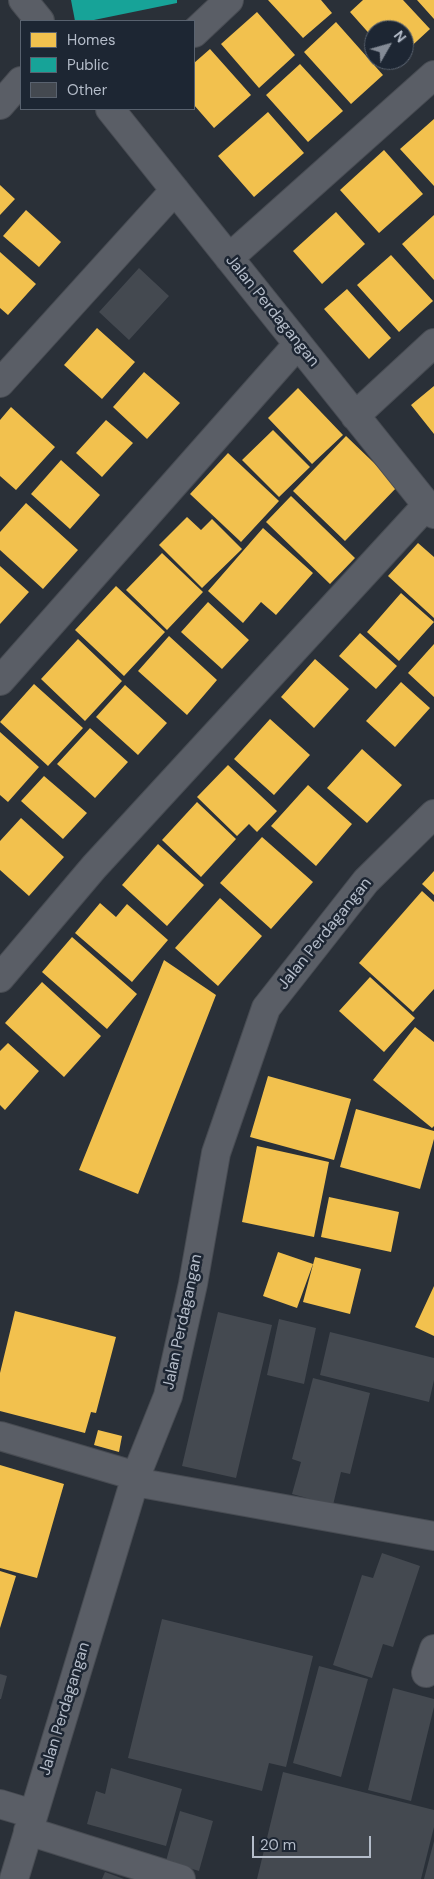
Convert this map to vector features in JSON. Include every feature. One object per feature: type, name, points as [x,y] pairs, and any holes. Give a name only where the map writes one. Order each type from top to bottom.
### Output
[{"type":"street","points":[[23,0],[39,20]]},
{"type":"street","points":[[195,32],[229,0]]},
{"type":"street","points":[[229,258],[434,75]]},
{"type":"street","points":[[0,105],[20,82]]},
{"type":"street","name":"Jalan Perdagangan","points":[[111,110],[431,510]]},
{"type":"street","points":[[0,383],[175,190]]},
{"type":"street","points":[[355,416],[434,343]]},
{"type":"street","points":[[0,681],[298,344]]},
{"type":"street","points":[[0,978],[94,867],[431,510]]},
{"type":"street","name":"Jalan Perdagangan","points":[[14,1879],[135,1479],[168,1396],[193,1284],[216,1152],[266,1008],[366,881],[434,814]]},
{"type":"street","points":[[0,1436],[135,1479],[434,1536]]},
{"type":"street","points":[[0,1804],[31,1823],[181,1879]]},
{"type":"building: Homes","points":[[268,0],[321,0],[332,13],[303,38]]},
{"type":"building: Homes","points":[[363,0],[403,0],[430,29],[414,44],[414,20],[364,20],[364,28],[350,12]]},
{"type":"building: Homes","points":[[417,0],[434,0],[434,19]]},
{"type":"building: Homes","points":[[257,12],[295,55],[259,88],[221,44]]},
{"type":"building: Homes","points":[[336,22],[364,54],[364,70],[379,70],[383,75],[351,104],[304,52]]},
{"type":"building: Homes","points":[[210,49],[251,95],[214,128],[195,106],[195,62]]},
{"type":"building: Homes","points":[[300,64],[343,111],[308,142],[266,95]]},
{"type":"building: Homes","points":[[268,112],[304,153],[254,197],[218,156]]},
{"type":"building: Homes","points":[[434,119],[434,186],[400,149]]},
{"type":"building: Homes","points":[[384,150],[423,194],[379,233],[340,190]]},
{"type":"building: Homes","points":[[0,185],[15,199],[0,215]]},
{"type":"building: Homes","points":[[26,210],[61,242],[39,267],[3,236]]},
{"type":"building: Homes","points":[[336,212],[365,244],[322,284],[293,251]]},
{"type":"building: Homes","points":[[434,215],[434,280],[402,244]]},
{"type":"building: Homes","points":[[0,252],[36,284],[8,315],[0,308]]},
{"type":"building: Homes","points":[[391,255],[433,301],[399,332],[357,285]]},
{"type":"building: Homes","points":[[347,289],[391,338],[369,359],[324,309]]},
{"type":"building: Homes","points":[[97,328],[135,362],[102,399],[64,365]]},
{"type":"building: Homes","points":[[144,372],[180,403],[147,439],[113,407]]},
{"type":"building: Homes","points":[[434,386],[434,434],[411,405]]},
{"type":"building: Homes","points":[[298,388],[343,435],[312,464],[268,418]]},
{"type":"building: Homes","points":[[11,407],[55,447],[16,490],[0,476],[0,420]]},
{"type":"building: Homes","points":[[106,420],[133,443],[102,477],[76,453]]},
{"type":"building: Homes","points":[[273,430],[310,467],[279,497],[242,460]]},
{"type":"building: Homes","points":[[346,436],[398,486],[345,541],[293,491]]},
{"type":"building: Homes","points":[[228,453],[279,501],[241,542],[190,494]]},
{"type":"building: Homes","points":[[61,460],[100,495],[70,529],[31,494]]},
{"type":"building: Homes","points":[[291,496],[355,558],[330,584],[266,522]]},
{"type":"building: Homes","points":[[26,503],[78,550],[43,589],[0,550],[0,532]]},
{"type":"building: Homes","points":[[187,517],[201,530],[212,519],[242,549],[202,588],[159,545]]},
{"type":"building: Homes","points":[[263,528],[313,573],[276,615],[261,602],[243,623],[208,591]]},
{"type":"building: Homes","points":[[418,543],[434,557],[434,618],[388,576]]},
{"type":"building: Homes","points":[[162,553],[203,592],[167,630],[126,590]]},
{"type":"building: Homes","points":[[0,566],[29,592],[0,624]]},
{"type":"building: Homes","points":[[116,586],[165,632],[124,676],[75,630]]},
{"type":"building: Homes","points":[[401,593],[434,622],[399,661],[367,632]]},
{"type":"building: Homes","points":[[208,602],[249,640],[222,669],[181,632]]},
{"type":"building: Homes","points":[[360,633],[397,666],[376,689],[339,656]]},
{"type":"building: Homes","points":[[169,636],[217,680],[187,715],[138,671]]},
{"type":"building: Homes","points":[[78,639],[122,681],[85,721],[41,679]]},
{"type":"building: Homes","points":[[434,644],[434,697],[408,673]]},
{"type":"building: Homes","points":[[315,659],[349,689],[314,728],[281,697]]},
{"type":"building: Homes","points":[[401,682],[430,708],[395,747],[366,721]]},
{"type":"building: Homes","points":[[34,684],[83,728],[48,766],[0,722]]},
{"type":"building: Homes","points":[[125,685],[167,723],[138,755],[96,717]]},
{"type":"building: Homes","points":[[270,719],[310,755],[274,795],[234,759]]},
{"type":"building: Homes","points":[[90,728],[128,762],[95,798],[57,764]]},
{"type":"building: Homes","points":[[0,732],[39,767],[8,802],[0,795]]},
{"type":"building: Homes","points":[[362,749],[402,785],[367,823],[327,788]]},
{"type":"building: Homes","points":[[228,765],[277,811],[257,832],[249,824],[237,836],[197,797]]},
{"type":"building: Homes","points":[[44,776],[87,813],[63,839],[21,801]]},
{"type":"building: Homes","points":[[308,785],[352,824],[316,866],[271,826]]},
{"type":"building: Homes","points":[[197,802],[236,839],[201,877],[162,840]]},
{"type":"building: Homes","points":[[21,818],[64,857],[29,896],[0,870],[0,841]]},
{"type":"building: Homes","points":[[262,837],[313,882],[271,929],[220,883]]},
{"type":"building: Homes","points":[[158,844],[204,885],[167,926],[122,885]]},
{"type":"building: Homes","points":[[434,871],[434,895],[422,884]]},
{"type":"building: Homes","points":[[422,891],[434,902],[434,989],[413,1012],[359,963]]},
{"type":"building: Homes","points":[[220,898],[262,936],[218,986],[175,948]]},
{"type":"building: Homes","points":[[100,903],[116,917],[127,904],[168,940],[132,982],[75,933]]},
{"type":"building: Homes","points":[[72,937],[137,994],[107,1029],[42,972]]},
{"type":"building: Homes","points":[[164,960],[216,995],[138,1194],[79,1170]]},
{"type":"building: Homes","points":[[370,977],[415,1018],[384,1052],[339,1011]]},
{"type":"building: Homes","points":[[42,982],[101,1036],[64,1077],[5,1023]]},
{"type":"building: Homes","points":[[415,1027],[434,1042],[434,1126],[432,1128],[373,1080]]},
{"type":"building: Homes","points":[[8,1043],[39,1071],[5,1110],[0,1105],[0,1051]]},
{"type":"building: Homes","points":[[268,1076],[351,1099],[334,1160],[250,1137]]},
{"type":"building: Homes","points":[[356,1109],[434,1131],[434,1139],[420,1189],[340,1167]]},
{"type":"building: Homes","points":[[257,1146],[329,1162],[314,1237],[242,1222]]},
{"type":"building: Homes","points":[[329,1197],[399,1212],[391,1252],[321,1237]]},
{"type":"building: Homes","points":[[278,1252],[313,1264],[297,1308],[263,1296]]},
{"type":"building: Homes","points":[[315,1257],[361,1269],[350,1314],[303,1302]]},
{"type":"building: Homes","points":[[434,1286],[434,1336],[415,1327]]},
{"type":"building: Homes","points":[[15,1311],[116,1337],[96,1413],[91,1412],[85,1433],[0,1411],[0,1373]]},
{"type":"building: Homes","points":[[98,1430],[122,1436],[119,1452],[94,1445]]},
{"type":"building: Homes","points":[[0,1465],[64,1484],[37,1578],[0,1568]]},
{"type":"building: Homes","points":[[0,1571],[16,1576],[0,1628]]},
{"type":"building: Public","points":[[71,0],[177,0],[177,3],[94,20],[75,20]]},
{"type":"building: Other","points":[[139,268],[169,296],[129,340],[99,312]]},
{"type":"building: Other","points":[[218,1312],[272,1325],[236,1478],[182,1466]]},
{"type":"building: Other","points":[[279,1319],[316,1328],[304,1384],[267,1375]]},
{"type":"building: Other","points":[[330,1332],[434,1358],[434,1380],[429,1402],[320,1375]]},
{"type":"building: Other","points":[[313,1378],[370,1393],[350,1474],[341,1472],[333,1505],[292,1494],[301,1462],[292,1459]]},
{"type":"building: Other","points":[[382,1553],[420,1566],[393,1647],[383,1644],[372,1678],[333,1665],[362,1575],[373,1578]]},
{"type":"building: Other","points":[[162,1619],[313,1656],[286,1767],[269,1763],[262,1791],[128,1758]]},
{"type":"building: Other","points":[[319,1666],[368,1679],[341,1777],[293,1763]]},
{"type":"building: Other","points":[[0,1674],[7,1676],[1,1699],[0,1699]]},
{"type":"building: Other","points":[[393,1688],[434,1699],[434,1707],[411,1801],[368,1790]]},
{"type":"building: Other","points":[[111,1768],[182,1789],[166,1846],[87,1824],[96,1791],[105,1794]]},
{"type":"building: Other","points":[[283,1772],[434,1810],[434,1827],[421,1879],[257,1879]]},
{"type":"building: Other","points":[[180,1811],[213,1821],[199,1871],[166,1861]]},
{"type":"building: Other","points":[[434,1841],[434,1879],[424,1879]]},
{"type":"building: Other","points":[[105,1872],[124,1879],[102,1879]]}]
